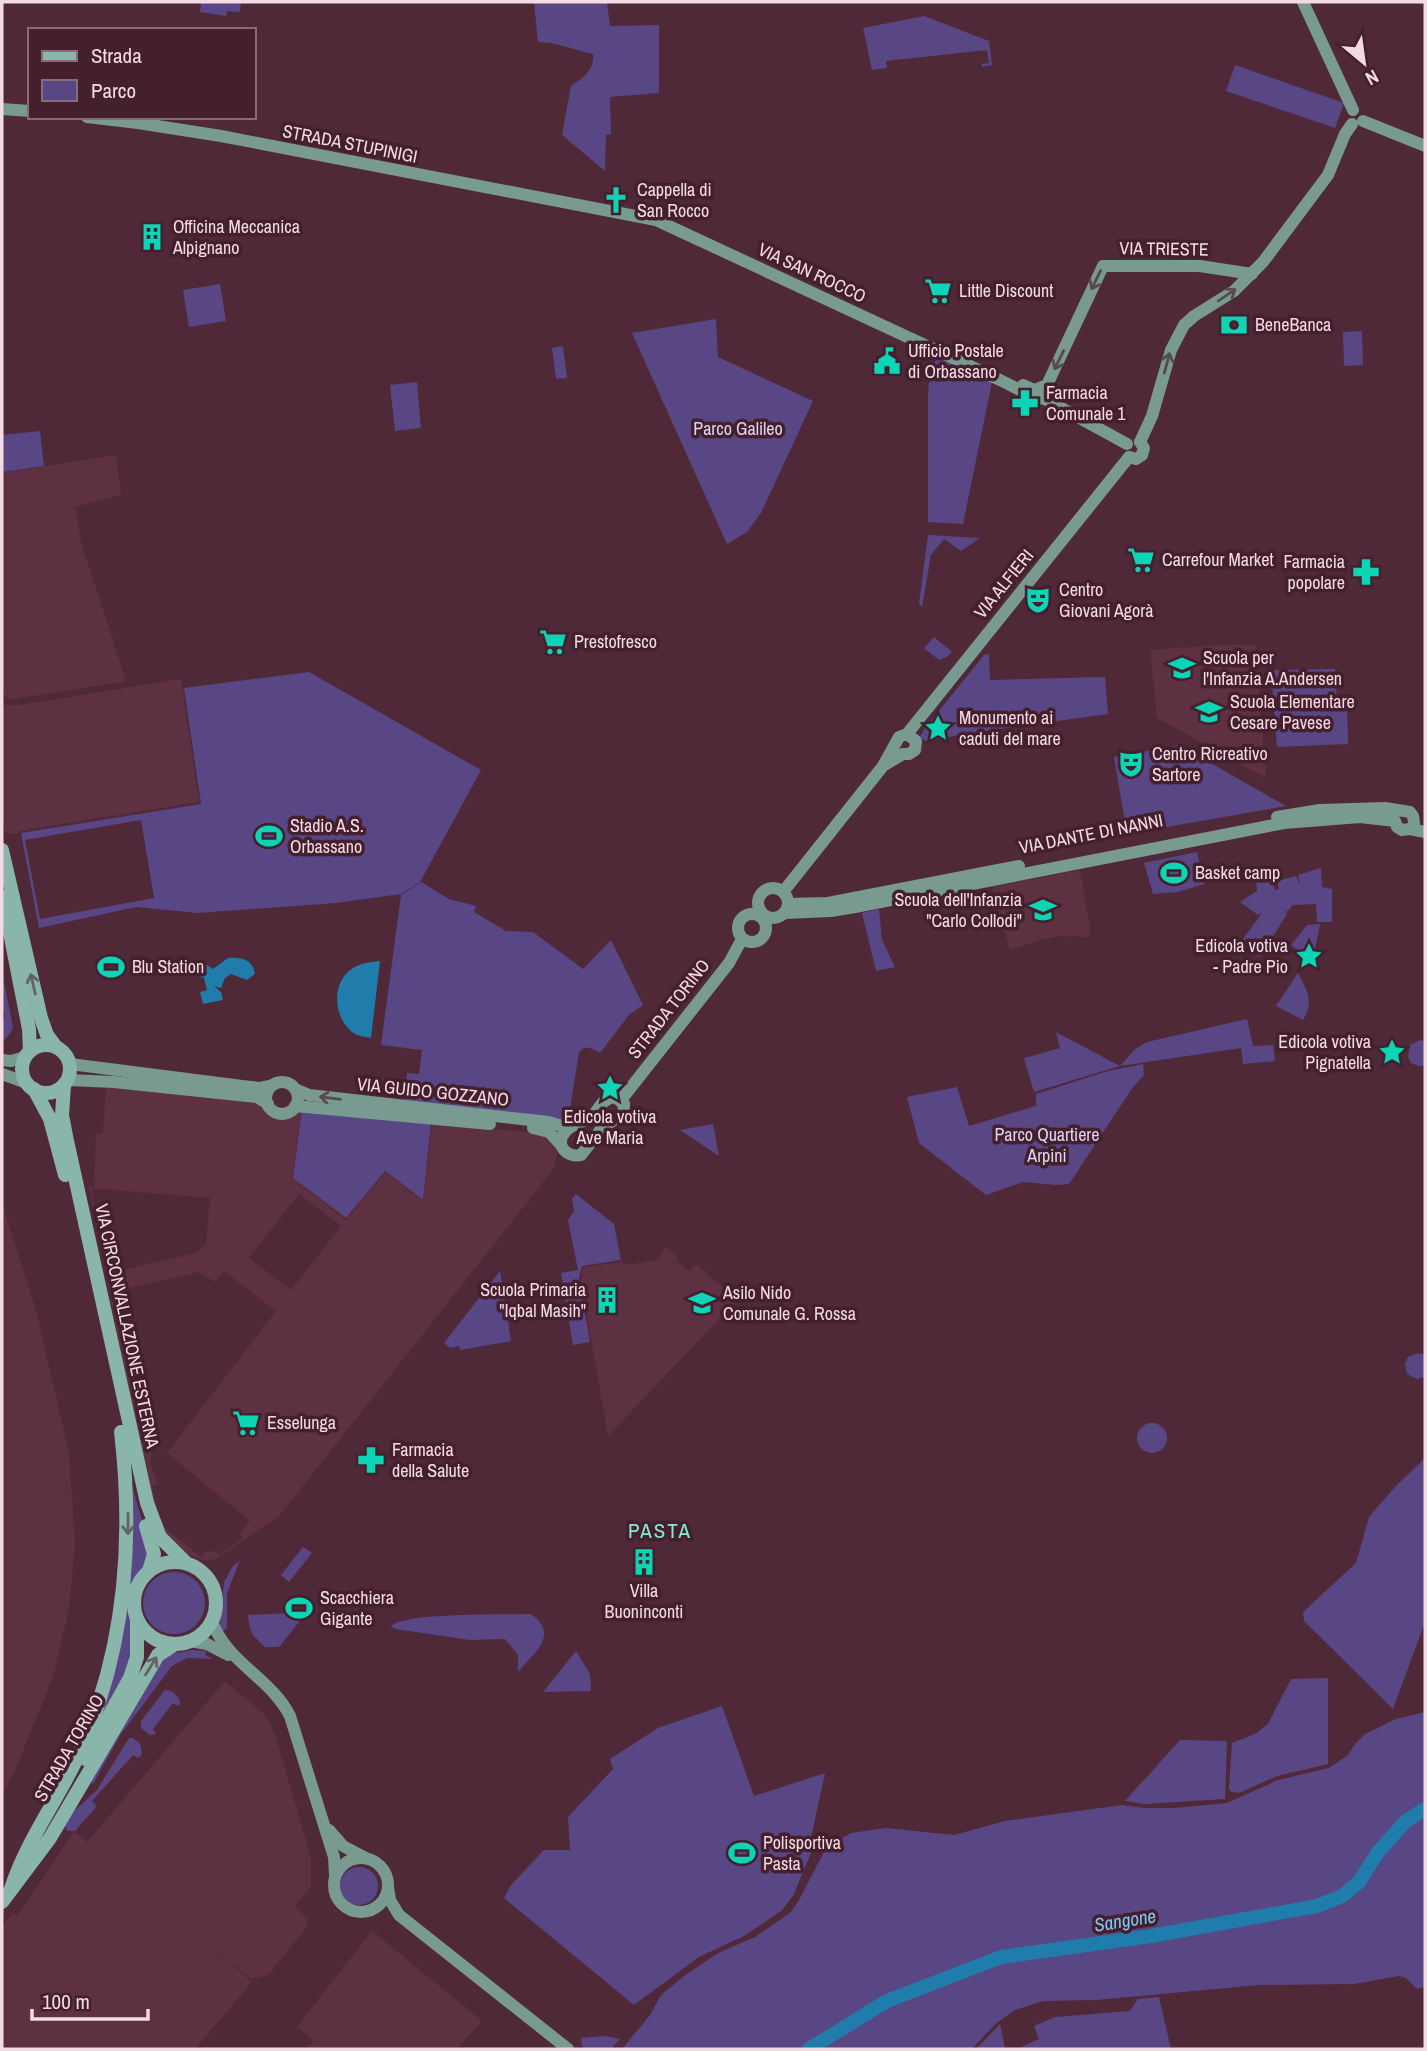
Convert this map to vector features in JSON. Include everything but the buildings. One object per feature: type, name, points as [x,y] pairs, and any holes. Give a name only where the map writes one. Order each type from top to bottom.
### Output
[{"type":"main road","points":[[2,850],[41,1018],[47,1035],[63,1051],[70,1064]]},
{"type":"main road","name":"VIA CIRCONVALLAZIONE ESTERNA","points":[[2,892],[29,1029],[28,1054],[23,1070],[50,1119],[65,1173],[121,1432],[153,1548],[149,1571]]},
{"type":"main road","points":[[28,1054],[44,1045],[57,1047]]},
{"type":"main road","name":"VIA CIRCONVALLAZIONE ESTERNA","points":[[70,1064],[62,1115],[147,1503],[160,1537],[186,1563]]},
{"type":"main road","points":[[31,1086],[40,1092],[53,1092],[66,1082]]},
{"type":"main road","points":[[11,1889],[18,1866],[83,1744],[100,1700],[117,1636],[126,1574],[128,1527],[127,1478],[121,1432]]},
{"type":"main road","points":[[163,1563],[186,1563],[199,1569],[213,1586],[216,1607],[212,1621],[205,1630],[190,1641],[175,1644],[154,1638],[144,1630],[137,1619],[135,1591],[149,1571],[163,1563]]},
{"type":"main road","name":"STRADA TORINO","points":[[11,1889],[130,1678],[137,1657],[137,1619]]},
{"type":"main road","name":"STRADA TORINO","points":[[2,1902],[56,1829],[158,1655],[175,1644]]},
{"type":"street","points":[[1303,2],[1353,110],[1362,113],[1357,123],[1425,146]]},
{"type":"street","points":[[2,109],[28,111]]},
{"type":"street","name":"STRADA STUPINIGI","points":[[104,119],[171,127],[606,211]]},
{"type":"street","name":"VIA ALFIERI","points":[[907,734],[1132,448],[1152,416],[1171,350],[1184,325],[1234,291],[1252,274],[1322,185],[1357,123]]},
{"type":"street","name":"VIA SAN ROCCO","points":[[606,211],[656,220],[674,227],[703,243],[1000,380],[1013,381],[1132,448]]},
{"type":"street","name":"VIA TRIESTE","points":[[1037,393],[1047,385],[1103,266],[1200,266],[1252,274]]},
{"type":"street","points":[[785,903],[772,888],[764,892],[759,899],[762,916],[764,934],[758,941],[749,942],[742,939],[737,929],[745,916],[762,916],[777,917],[883,766],[900,749],[899,737],[907,734],[915,739],[917,747],[911,753],[900,749]]},
{"type":"street","name":"VIA DANTE DI NANNI","points":[[785,903],[828,903],[1299,812],[1385,808],[1397,817],[1410,813],[1416,826],[1425,832]]},
{"type":"street","name":"STRADA TORINO","points":[[561,1145],[572,1157],[581,1155],[602,1128],[623,1114],[625,1110],[621,1100],[729,963],[742,939]]},
{"type":"street","points":[[2,1060],[11,1061],[28,1054]]},
{"type":"street","points":[[66,1082],[114,1082],[257,1097],[274,1111],[283,1114],[295,1106],[298,1098],[295,1089],[285,1083],[259,1088],[70,1064]]},
{"type":"street","points":[[2,1074],[31,1086]]},
{"type":"street","points":[[268,1104],[267,1094],[273,1085]]},
{"type":"street","name":"VIA GUIDO GOZZANO","points":[[295,1089],[309,1095],[549,1122],[568,1128]]},
{"type":"street","points":[[561,1145],[562,1135],[568,1128],[590,1118],[606,1099],[615,1097],[621,1100]]},
{"type":"street","name":"VIA GUIDO GOZZANO","points":[[295,1106],[543,1129],[554,1135],[561,1145]]},
{"type":"street","points":[[212,1621],[219,1640],[285,1706],[299,1739],[324,1821],[334,1857],[333,1889],[342,1906],[356,1912],[370,1911],[392,1917],[418,1932]]},
{"type":"street","points":[[190,1641],[207,1644],[238,1661]]},
{"type":"street","points":[[324,1821],[338,1841],[364,1858],[378,1863],[384,1870],[394,1908],[418,1932],[568,2049]]},
{"type":"street","points":[[335,1875],[348,1861],[364,1858]]},
{"type":"street","points":[[370,1911],[382,1903],[388,1887]]},
{"type":"shaded area","points":[[116,455],[121,495],[75,507],[81,542],[126,681],[13,699],[5,697],[2,684],[2,473]]},
{"type":"shaded area","name":"Scuola Elementare Cesare Pavese","points":[[1255,645],[1266,778],[1157,718],[1150,650]]},
{"type":"shaded area","points":[[181,679],[199,802],[19,831],[18,834],[5,833],[2,817],[2,705],[20,705]]},
{"type":"shaded area","name":"Scuola dell'Infanzia \"Carlo Collodi\"","points":[[1080,870],[1091,933],[1087,937],[1062,936],[1042,939],[1010,950],[992,887]]},
{"type":"shaded area","points":[[106,1086],[262,1103],[278,1116],[288,1115],[296,1108],[302,1109],[292,1178],[346,1220],[385,1172],[423,1201],[432,1124],[543,1135],[557,1151],[555,1167],[280,1515],[220,1557],[208,1561],[185,1554],[162,1530],[143,1467],[89,1187],[94,1187],[96,1134],[103,1134]],"holes":[[[91,1188],[210,1198],[206,1244],[196,1253],[123,1270],[111,1267],[104,1258]],[[299,1194],[341,1226],[291,1290],[249,1258]],[[224,1271],[276,1311],[167,1453],[250,1521],[240,1533],[243,1538],[219,1555],[216,1551],[205,1552],[201,1557],[163,1526],[158,1515],[152,1486],[158,1484],[150,1462],[152,1455],[148,1448],[118,1306],[121,1295],[129,1288],[199,1272],[215,1282]]]},
{"type":"shaded area","points":[[2,1203],[37,1314],[69,1453],[75,1543],[69,1609],[53,1677],[14,1773],[2,1794]]},
{"type":"shaded area","points":[[665,1246],[689,1271],[696,1264],[737,1300],[608,1436],[581,1280],[583,1267],[658,1260]]},
{"type":"shaded area","points":[[225,1681],[265,1715],[274,1731],[311,1857],[311,1886],[295,1906],[308,1919],[307,1927],[268,1975],[251,1979],[201,1938],[252,1982],[195,2049],[2,2049],[2,1927],[12,1913],[17,1916],[74,1832],[87,1842]]},
{"type":"shaded area","points":[[372,1931],[482,2021],[457,2049],[306,2049],[314,2041],[297,2027]]},
{"type":"green space","points":[[201,2],[241,2],[240,12],[227,11],[226,16],[200,12]]},
{"type":"green space","points":[[534,2],[607,2],[610,26],[659,25],[659,93],[610,97],[611,134],[606,135],[605,171],[562,135],[571,86],[590,69],[593,54],[538,42]]},
{"type":"green space","points":[[924,16],[989,41],[992,65],[982,67],[982,64],[989,63],[987,50],[886,61],[887,68],[872,70],[863,28]]},
{"type":"green space","points":[[1235,65],[1344,103],[1335,128],[1226,91]]},
{"type":"green space","points":[[220,284],[226,321],[189,327],[183,290]]},
{"type":"green space","name":"Parco Galileo","points":[[716,319],[718,357],[813,401],[761,513],[747,532],[727,544],[632,333]]},
{"type":"green space","points":[[1362,331],[1363,365],[1344,366],[1343,332]]},
{"type":"green space","points":[[563,346],[567,378],[556,379],[552,348]]},
{"type":"green space","points":[[937,358],[992,382],[963,524],[928,522],[928,396],[930,371]]},
{"type":"green space","points":[[417,382],[421,428],[395,431],[390,385]]},
{"type":"green space","points":[[40,431],[44,466],[2,472],[2,435]]},
{"type":"green space","points":[[928,535],[980,538],[961,551],[944,539],[931,555],[922,607],[919,604]]},
{"type":"green space","points":[[934,637],[952,652],[947,657],[939,660],[924,648]]},
{"type":"green space","points":[[989,654],[990,680],[1105,677],[1108,714],[927,741],[922,739],[920,736],[926,727],[984,655]]},
{"type":"green space","points":[[1335,669],[1337,704],[1347,704],[1348,744],[1277,747],[1271,670]]},
{"type":"green space","points":[[309,672],[481,770],[420,882],[401,894],[336,903],[197,913],[136,907],[39,928],[21,833],[201,804],[184,688]],"holes":[[[141,820],[154,898],[40,919],[25,840]]]},
{"type":"green space","points":[[1179,745],[1286,806],[1127,834],[1114,757]]},
{"type":"green space","name":"Basket camp","points":[[1197,852],[1204,884],[1178,892],[1153,894],[1144,863]]},
{"type":"green space","points":[[1321,868],[1322,887],[1332,889],[1332,922],[1317,922],[1316,904],[1293,905],[1287,912],[1284,908],[1287,914],[1260,957],[1240,943],[1262,913],[1258,915],[1240,902],[1257,891],[1256,877],[1270,873],[1275,890],[1279,889],[1277,881],[1296,876],[1300,885],[1298,875]]},
{"type":"green space","points":[[421,882],[449,899],[476,906],[474,912],[506,931],[533,932],[583,969],[611,940],[643,1005],[629,1015],[600,1053],[587,1047],[579,1052],[568,1122],[404,1102],[407,1073],[419,1074],[422,1050],[381,1045],[401,895]]},
{"type":"green space","points":[[879,909],[882,940],[895,967],[876,971],[862,913]]},
{"type":"green space","points":[[1320,924],[1315,949],[1299,951],[1291,945],[1307,925]]},
{"type":"green space","points":[[2,972],[13,1027],[2,1043],[2,1019],[5,1018]]},
{"type":"green space","points":[[1298,973],[1309,1002],[1303,1020],[1276,1006]]},
{"type":"green space","points":[[1247,1019],[1253,1046],[1273,1045],[1275,1061],[1243,1064],[1241,1048],[1120,1066],[1135,1049],[1147,1042]]},
{"type":"green space","points":[[1056,1032],[1120,1066],[1034,1092],[1024,1058],[1060,1048]]},
{"type":"green space","points":[[1420,1040],[1425,1041],[1425,1066],[1411,1063],[1408,1056],[1410,1045]]},
{"type":"green space","name":"Parco Quartiere Arpini","points":[[1143,1064],[1144,1075],[1133,1087],[1069,1184],[1023,1182],[986,1195],[919,1143],[907,1097],[957,1087],[969,1126],[1036,1106],[1036,1094],[1108,1071]]},
{"type":"green space","points":[[302,1109],[431,1123],[423,1200],[385,1171],[346,1218],[293,1178]]},
{"type":"green space","points":[[713,1124],[719,1156],[680,1130]]},
{"type":"green space","points":[[576,1194],[614,1224],[621,1260],[582,1266],[579,1278],[590,1342],[573,1345],[561,1273],[578,1270],[568,1220],[574,1211],[572,1199]]},
{"type":"green space","points":[[500,1271],[511,1341],[460,1350],[459,1346],[450,1348],[444,1343]]},
{"type":"green space","points":[[1418,1353],[1425,1355],[1425,1377],[1417,1379],[1407,1374],[1405,1364],[1408,1357]]},
{"type":"green space","points":[[1152,1423],[1163,1427],[1167,1438],[1163,1449],[1152,1453],[1141,1449],[1137,1438],[1141,1427]]},
{"type":"green space","points":[[1425,1458],[1425,1622],[1393,1709],[1304,1621],[1303,1612],[1356,1563],[1369,1517]]},
{"type":"green space","points":[[131,1483],[150,1546],[147,1565],[136,1578],[129,1595],[132,1661],[93,1738],[107,1689]]},
{"type":"green space","points":[[303,1547],[312,1553],[289,1582],[281,1575]]},
{"type":"green space","points":[[240,1560],[227,1593],[227,1628],[219,1634],[224,1582],[233,1566]]},
{"type":"green space","points":[[168,1572],[180,1572],[196,1581],[203,1591],[203,1615],[196,1625],[180,1634],[168,1634],[157,1629],[148,1620],[143,1609],[143,1597],[148,1586],[157,1577]]},
{"type":"green space","points":[[307,1612],[279,1647],[265,1647],[254,1637],[248,1615]]},
{"type":"green space","points":[[531,1614],[543,1629],[544,1637],[537,1651],[518,1672],[518,1655],[505,1639],[469,1640],[391,1626],[416,1618],[435,1616]]},
{"type":"green space","points":[[192,1650],[206,1651],[205,1655],[213,1659],[187,1658],[172,1666],[121,1734],[93,1784],[91,1782],[160,1662],[169,1654]]},
{"type":"green space","points":[[576,1651],[590,1674],[591,1691],[543,1692]]},
{"type":"green space","points":[[1328,1678],[1328,1764],[1277,1776],[1239,1793],[1231,1792],[1232,1743],[1255,1734],[1268,1724],[1291,1679]]},
{"type":"green space","points":[[165,1690],[176,1694],[180,1704],[178,1706],[173,1703],[153,1729],[156,1734],[150,1735],[141,1728],[141,1721]]},
{"type":"green space","points":[[722,1706],[754,1796],[825,1773],[809,1847],[813,1848],[793,1896],[782,1910],[746,1935],[699,1957],[634,2005],[504,1898],[511,1885],[544,1850],[570,1850],[568,1817],[613,1769],[610,1759],[658,1728]]},
{"type":"green space","points":[[1425,1712],[1425,1987],[1417,1989],[1406,1978],[1399,1976],[1354,1984],[1259,1985],[1096,2000],[1043,2001],[1015,2010],[994,2025],[972,2049],[622,2049],[650,2015],[661,1995],[684,1976],[718,1953],[755,1937],[791,1912],[826,1848],[851,1833],[886,1828],[954,1835],[1005,1821],[1122,1805],[1174,1808],[1227,1803],[1278,1780],[1329,1768],[1348,1755],[1365,1734],[1396,1719]]},
{"type":"green space","points":[[129,1738],[140,1743],[142,1754],[138,1758],[133,1755],[92,1801],[97,1806],[75,1831],[67,1831],[65,1825],[73,1812],[97,1790]]},
{"type":"green space","points":[[1180,1740],[1227,1741],[1225,1799],[1145,1804],[1125,1801]]},
{"type":"green space","points":[[359,1867],[373,1872],[378,1886],[373,1900],[359,1905],[345,1900],[340,1886],[345,1872]]},
{"type":"green space","points":[[1159,1997],[1171,2049],[1017,2049],[1039,2039],[1034,2026],[1055,2017],[1130,2011],[1138,1999]]},
{"type":"green space","points":[[1000,2024],[1005,2049],[976,2049]]},
{"type":"green space","points":[[604,2036],[620,2039],[611,2049],[587,2049],[582,2046],[581,2038]]},
{"type":"water","points":[[228,958],[246,960],[252,965],[255,974],[247,980],[231,974],[225,978],[221,988],[214,986],[221,992],[223,1000],[203,1004],[200,992],[207,990],[204,978],[196,975],[204,963],[213,969]]},
{"type":"water","points":[[380,961],[371,1038],[355,1034],[342,1020],[337,1001],[338,991],[346,974],[353,968]]},
{"type":"waterway","name":"Sangone","points":[[809,2049],[887,2001],[1001,1957],[1151,1936],[1317,1906],[1342,1896],[1359,1882],[1378,1852],[1406,1821],[1425,1809]]},
{"type":"place","name":"Cappella di San Rocco","points":[[616,200]]},
{"type":"place","name":"Officina Meccanica Alpignano","points":[[152,237]]},
{"type":"place","name":"Little Discount","points":[[938,291]]},
{"type":"place","name":"BeneBanca","points":[[1234,325]]},
{"type":"place","name":"Ufficio Postale di Orbassano","points":[[887,361]]},
{"type":"place","name":"Farmacia Comunale 1","points":[[1025,403]]},
{"type":"place","name":"Carrefour Market","points":[[1141,560]]},
{"type":"place","name":"Farmacia popolare","points":[[1366,572]]},
{"type":"place","name":"Centro Giovani Agorà","points":[[1038,600]]},
{"type":"place","name":"Prestofresco","points":[[553,642]]},
{"type":"place","name":"Scuola per l'Infanzia A.Andersen","points":[[1182,668]]},
{"type":"place","name":"Scuola Elementare Cesare Pavese","points":[[1209,712]]},
{"type":"place","name":"Monumento ai caduti del mare","points":[[938,728]]},
{"type":"place","name":"Centro Ricreativo Sartore","points":[[1131,764]]},
{"type":"place","name":"Stadio A.S. Orbassano","points":[[269,836]]},
{"type":"place","name":"Basket camp","points":[[1174,873]]},
{"type":"place","name":"Scuola dell'Infanzia \"Carlo Collodi\"","points":[[1043,910]]},
{"type":"place","name":"Edicola votiva - Padre Pio","points":[[1309,956]]},
{"type":"place","name":"Blu Station","points":[[111,967]]},
{"type":"place","name":"Edicola votiva Pignatella","points":[[1392,1052]]},
{"type":"place","name":"Edicola votiva Ave Maria","points":[[610,1088]]},
{"type":"place","name":"Scuola Primaria \"Iqbal Masih\"","points":[[607,1300]]},
{"type":"place","name":"Asilo Nido Comunale G. Rossa","points":[[702,1303]]},
{"type":"place","name":"Esselunga","points":[[246,1423]]},
{"type":"place","name":"Farmacia della Salute","points":[[371,1460]]},
{"type":"place","name":"Villa Buoninconti","points":[[644,1562]]},
{"type":"place","name":"Scacchiera Gigante","points":[[299,1608]]},
{"type":"place","name":"Polisportiva Pasta","points":[[742,1853]]},
{"type":"district","name":"PASTA","points":[[660,1531]]}]
